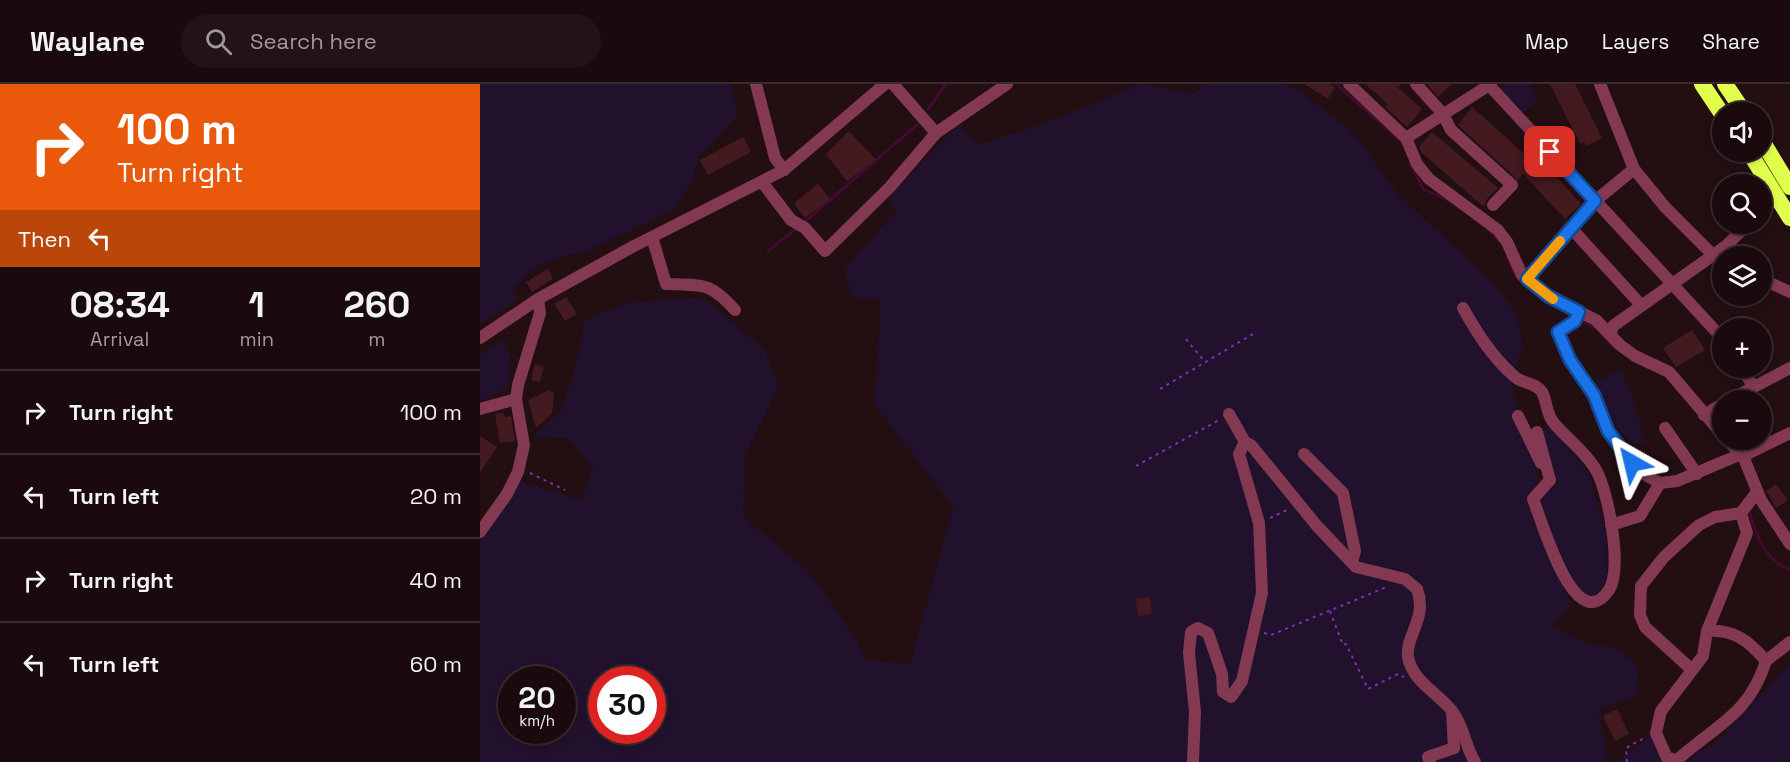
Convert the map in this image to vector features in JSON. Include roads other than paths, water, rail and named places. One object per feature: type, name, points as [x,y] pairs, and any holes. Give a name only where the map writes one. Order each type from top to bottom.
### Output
[{"type":"highway","points":[[1702,84],[1714,102]]},
{"type":"highway","points":[[1713,84],[1724,102]]},
{"type":"highway","points":[[1725,84],[1738,102]]},
{"type":"highway","points":[[1731,84],[1740,102]]},
{"type":"highway","points":[[1758,162],[1784,193]]},
{"type":"highway","points":[[1771,162],[1784,193],[1790,218]]},
{"type":"street","points":[[756,84],[775,158],[784,170]]},
{"type":"street","points":[[480,338],[538,299],[652,237],[784,170],[885,84]]},
{"type":"street","points":[[893,84],[936,133]]},
{"type":"street","points":[[762,183],[825,251],[890,188],[936,133],[1007,84]]},
{"type":"street","points":[[1349,84],[1407,138],[1417,164],[1429,179],[1498,230],[1507,242],[1515,266],[1527,279],[1577,317],[1596,320],[1611,333],[1620,345],[1635,356],[1669,372],[1712,423]]},
{"type":"street","points":[[1416,84],[1443,114],[1451,130],[1512,184],[1493,205]]},
{"type":"street","points":[[1407,138],[1490,84],[1712,327]]},
{"type":"street","points":[[1600,84],[1634,169],[1665,207],[1712,246]]},
{"type":"street","points":[[1527,279],[1595,201],[1634,169]]},
{"type":"street","points":[[1571,228],[1641,305]]},
{"type":"street","points":[[1727,246],[1738,234]]},
{"type":"street","points":[[652,237],[666,284],[693,285],[717,290],[735,310]]},
{"type":"street","points":[[1611,333],[1613,326],[1641,305],[1712,258]]},
{"type":"street","points":[[1772,284],[1790,292]]},
{"type":"street","points":[[481,530],[507,494],[519,467],[524,445],[516,399],[540,313],[538,299]]},
{"type":"street","points":[[1463,308],[1481,340],[1501,364],[1518,380],[1535,385],[1542,393],[1553,422],[1595,469],[1602,484],[1611,525],[1614,579],[1599,601],[1589,603],[1576,596],[1561,571],[1533,499],[1550,480],[1538,432]]},
{"type":"street","points":[[1577,317],[1558,332],[1570,360],[1590,388],[1608,431],[1640,472],[1660,483],[1697,474],[1790,433]]},
{"type":"street","points":[[1746,390],[1790,368]]},
{"type":"street","points":[[1748,378],[1753,386]]},
{"type":"street","points":[[480,409],[516,399]]},
{"type":"street","points":[[1704,415],[1712,410]]},
{"type":"street","points":[[1229,414],[1245,442],[1251,445],[1317,526],[1352,562],[1360,569],[1405,579],[1414,585],[1419,594],[1418,623],[1408,656],[1420,679],[1452,711],[1465,734],[1475,762]]},
{"type":"street","points":[[1518,416],[1539,462],[1546,464]]},
{"type":"street","points":[[1665,428],[1697,474]]},
{"type":"street","points":[[1193,762],[1195,712],[1189,653],[1191,632],[1198,628],[1208,633],[1222,675],[1223,692],[1232,697],[1242,681],[1259,611],[1262,569],[1259,523],[1239,454],[1245,442]]},
{"type":"street","points":[[1733,450],[1770,517],[1790,544]]},
{"type":"street","points":[[1304,454],[1343,493],[1355,551],[1352,562]]},
{"type":"street","points":[[1611,525],[1640,516],[1660,483]]},
{"type":"street","points":[[1691,669],[1645,627],[1640,615],[1641,586],[1664,557],[1700,525],[1715,517],[1741,513],[1757,492]]},
{"type":"street","points":[[1741,513],[1747,533],[1732,564],[1707,631],[1703,656],[1661,711],[1656,733],[1667,758],[1677,760],[1703,736],[1719,730],[1753,693],[1759,684],[1766,661],[1790,642]]},
{"type":"street","points":[[1707,631],[1718,630],[1738,635],[1752,644],[1766,661]]},
{"type":"street","points":[[1430,762],[1428,757],[1454,748],[1452,711]]},
{"type":"waterway","points":[[928,109],[946,84]]},
{"type":"waterway","points":[[1336,84],[1402,142]]},
{"type":"waterway","points":[[802,224],[918,124]]},
{"type":"waterway","points":[[1410,162],[1423,189],[1448,200]]},
{"type":"waterway","points":[[768,251],[797,228]]},
{"type":"waterway","points":[[1489,230],[1501,243]]},
{"type":"waterway","points":[[1507,257],[1517,278]]},
{"type":"waterway","points":[[1554,305],[1574,317]]},
{"type":"waterway","points":[[1580,320],[1597,329],[1614,347]]},
{"type":"waterway","points":[[1750,513],[1763,547],[1774,561],[1790,570]]}]
